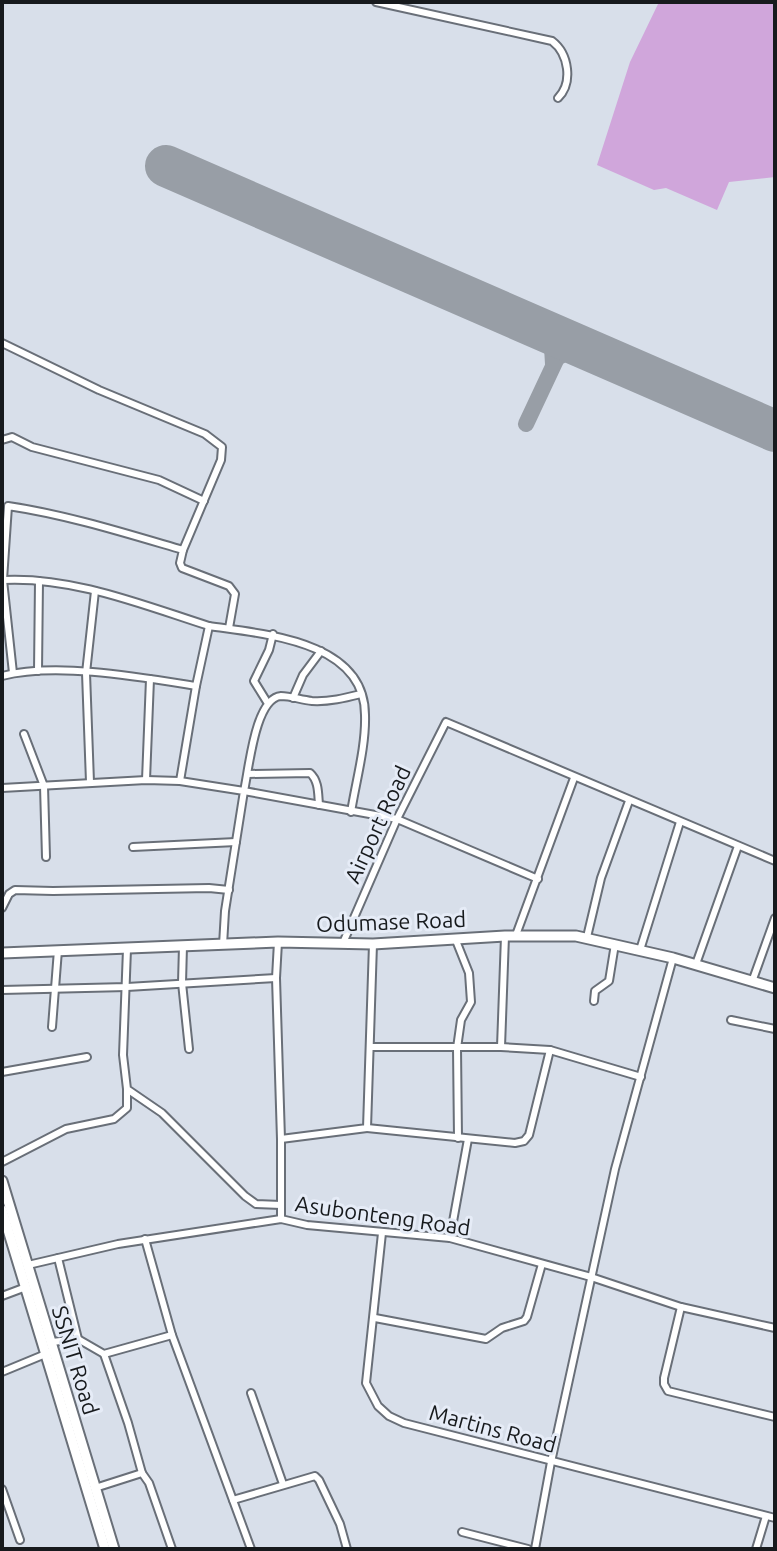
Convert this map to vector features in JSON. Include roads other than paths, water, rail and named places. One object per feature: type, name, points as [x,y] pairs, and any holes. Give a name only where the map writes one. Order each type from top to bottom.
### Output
[{"type":"main road","name":"Odumase Road","points":[[2,953],[278,942],[373,944],[511,936],[587,937],[696,964],[775,988]]},
{"type":"main road","name":"SSNIT Road","points":[[2,1181],[52,1349],[105,1549]]},
{"type":"main road","name":"SSNIT Road","points":[[2,1210],[26,1287],[52,1349]]},
{"type":"main road","name":"SSNIT Road","points":[[62,1388],[114,1549]]},
{"type":"street","points":[[376,2],[552,41],[560,48],[568,71],[566,89],[558,98]]},
{"type":"street","points":[[2,343],[99,390],[212,438],[222,447],[221,460],[180,563],[182,568],[229,586],[235,594],[229,628]]},
{"type":"street","points":[[2,440],[12,437],[32,447],[159,480],[204,501]]},
{"type":"street","points":[[13,673],[3,580],[5,507],[72,518],[183,550]]},
{"type":"street","points":[[3,580],[39,581],[95,591],[209,626],[273,634],[321,651],[347,671],[361,694],[366,716],[351,812]]},
{"type":"street","points":[[38,671],[39,581]]},
{"type":"street","points":[[90,782],[86,673],[95,591]]},
{"type":"street","points":[[180,781],[209,626]]},
{"type":"street","points":[[267,702],[254,681],[273,634]]},
{"type":"street","points":[[293,698],[303,675],[321,651]]},
{"type":"street","points":[[2,676],[38,671],[86,673],[196,686]]},
{"type":"street","points":[[146,780],[150,679]]},
{"type":"street","points":[[223,945],[223,924],[244,791],[260,715],[267,702],[273,697],[311,701],[337,700],[361,694]]},
{"type":"street","name":"Airport Road","points":[[343,943],[397,819],[446,722],[574,778]]},
{"type":"street","points":[[24,734],[44,786],[46,857]]},
{"type":"street","points":[[248,774],[310,773],[315,778],[319,805]]},
{"type":"street","points":[[501,1047],[511,936],[538,879],[574,778],[775,861]]},
{"type":"street","points":[[2,788],[146,780],[180,781],[244,791],[397,819],[538,879]]},
{"type":"street","points":[[587,937],[601,878],[629,801]]},
{"type":"street","points":[[640,950],[680,822]]},
{"type":"street","points":[[133,847],[236,842]]},
{"type":"street","points":[[696,964],[738,846]]},
{"type":"street","points":[[2,908],[9,894],[15,890],[229,890]]},
{"type":"street","points":[[752,982],[775,918]]},
{"type":"street","points":[[455,938],[469,973],[471,1002],[461,1020],[457,1048],[458,1138]]},
{"type":"street","points":[[278,942],[281,1219]]},
{"type":"street","points":[[367,1128],[373,944]]},
{"type":"street","points":[[594,1001],[595,991],[609,981],[615,944]]},
{"type":"street","points":[[183,946],[182,983],[189,1049]]},
{"type":"street","points":[[2,1162],[66,1129],[120,1116],[127,1108],[123,1055],[127,949]]},
{"type":"street","points":[[52,1027],[58,950]]},
{"type":"street","points":[[535,1549],[615,1169],[673,958]]},
{"type":"street","points":[[2,990],[127,987],[276,978]]},
{"type":"street","points":[[731,1020],[775,1029]]},
{"type":"street","points":[[372,1047],[550,1050],[641,1077]]},
{"type":"street","points":[[281,1139],[367,1128],[515,1143],[524,1141],[529,1135],[550,1050]]},
{"type":"street","points":[[2,1072],[87,1057]]},
{"type":"street","points":[[127,1089],[162,1113],[245,1196],[256,1204],[281,1205]]},
{"type":"street","points":[[450,1238],[468,1139]]},
{"type":"street","name":"Asubonteng Road","points":[[28,1265],[145,1239],[281,1219],[307,1225],[450,1238],[591,1277],[681,1307],[775,1328]]},
{"type":"street","name":"Martins Road","points":[[382,1233],[366,1383],[378,1406],[389,1416],[404,1423],[551,1462],[775,1518]]},
{"type":"street","points":[[145,1239],[172,1335],[251,1549]]},
{"type":"street","points":[[58,1258],[78,1339],[104,1354],[142,1473],[149,1483],[172,1549]]},
{"type":"street","points":[[375,1318],[486,1339],[527,1317],[542,1264]]},
{"type":"street","points":[[2,1296],[26,1287]]},
{"type":"street","points":[[681,1307],[664,1378],[668,1391],[775,1417]]},
{"type":"street","points":[[104,1354],[172,1335]]},
{"type":"street","points":[[2,1372],[78,1339]]},
{"type":"street","points":[[251,1393],[283,1484]]},
{"type":"street","points":[[95,1488],[142,1473]]},
{"type":"street","points":[[233,1500],[310,1476],[319,1480],[340,1524],[347,1549]]},
{"type":"street","points":[[2,1489],[20,1540]]},
{"type":"street","points":[[756,1549],[766,1516]]},
{"type":"street","points":[[462,1532],[528,1549]]}]
